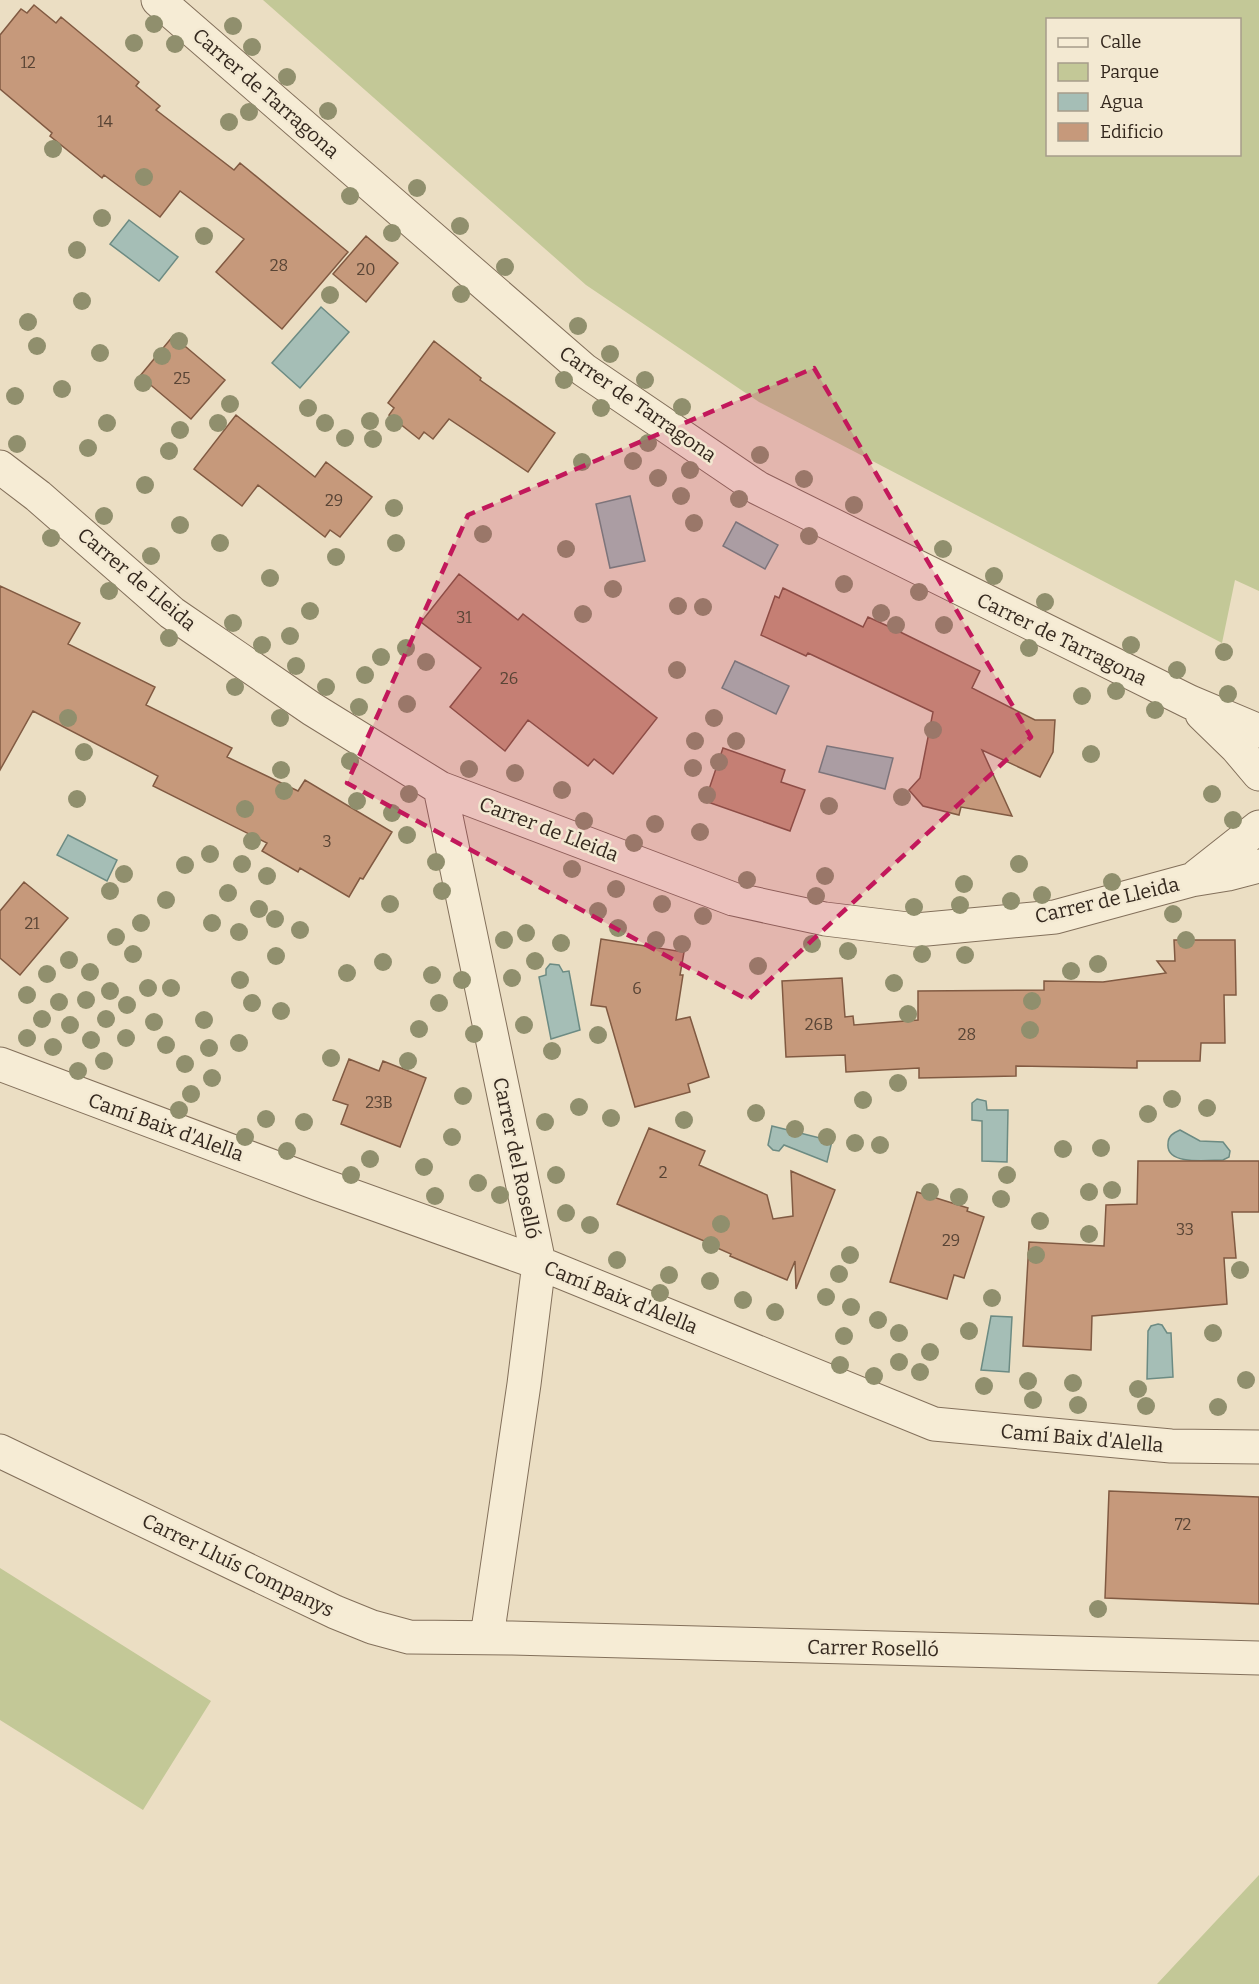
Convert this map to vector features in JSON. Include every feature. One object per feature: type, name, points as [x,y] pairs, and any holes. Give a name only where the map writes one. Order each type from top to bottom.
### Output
[{"type":"street","name":"Carrer de Tarragona","points":[[158,0],[584,370],[758,488],[1190,702],[1259,731]]},
{"type":"street","name":"Carrer de Lleida","points":[[0,467],[38,495],[172,613],[312,709],[440,788],[733,899],[825,919],[916,930],[1055,916],[1191,880],[1259,866]]},
{"type":"street","name":"Carrer de Tarragona","points":[[1190,702],[1237,748],[1259,774]]},
{"type":"street","name":"Carrer del Roselló","points":[[440,788],[539,1263],[524,1384],[487,1637]]},
{"type":"street","name":"Carrer de Lleida","points":[[1191,880],[1259,827]]},
{"type":"street","name":"Camí Baix d'Alella","points":[[0,1064],[297,1176],[539,1263],[934,1424],[1171,1446],[1259,1447]]},
{"type":"street","name":"Carrer Lluís Companys","points":[[0,1451],[335,1612],[372,1627],[409,1637],[487,1637]]},
{"type":"street","name":"Carrer Roselló","points":[[487,1637],[1259,1658]]},
{"type":"highlighted area","points":[[814,368],[1031,737],[748,1000],[347,783],[468,515]]},
{"type":"green space","points":[[263,0],[1259,0],[1259,591],[1235,580],[1222,643],[759,402],[586,285]]},
{"type":"green space","points":[[0,1568],[211,1701],[143,1810],[0,1720]]},
{"type":"green space","points":[[1259,1875],[1259,1984],[1157,1984]]},
{"type":"water","points":[[129,220],[178,257],[159,281],[110,244]]},
{"type":"water","points":[[321,307],[349,332],[300,388],[272,363]]},
{"type":"water","points":[[630,496],[645,561],[610,568],[596,504]]},
{"type":"water","points":[[736,522],[778,545],[765,569],[723,546]]},
{"type":"water","points":[[735,661],[789,686],[776,714],[722,688]]},
{"type":"water","points":[[827,746],[893,758],[885,789],[819,772]]},
{"type":"water","points":[[68,835],[117,860],[107,881],[57,855]]},
{"type":"water","points":[[550,964],[559,965],[563,972],[569,971],[580,1030],[551,1039],[539,977],[546,975],[546,969]]},
{"type":"water","points":[[977,1099],[986,1101],[987,1110],[1008,1110],[1007,1162],[982,1161],[982,1121],[972,1120],[972,1103]]},
{"type":"water","points":[[772,1126],[832,1141],[827,1162],[784,1145],[779,1151],[773,1150],[768,1145]]},
{"type":"water","points":[[1180,1130],[1200,1141],[1223,1142],[1230,1151],[1229,1157],[1223,1160],[1199,1161],[1174,1156],[1169,1151],[1168,1141],[1171,1135]]},
{"type":"water","points":[[991,1316],[1012,1317],[1009,1372],[981,1370]]},
{"type":"water","points":[[1162,1325],[1167,1333],[1171,1333],[1173,1377],[1147,1379],[1148,1331],[1151,1326]]},
{"type":"building","points":[[34,5],[56,23],[61,17],[139,82],[136,86],[160,106],[156,110],[234,170],[240,163],[348,252],[282,329],[216,272],[244,239],[180,191],[160,217],[104,175],[102,178],[50,136],[52,133],[0,89],[0,35],[21,9],[27,13]]},
{"type":"building","points":[[366,236],[398,263],[366,302],[333,274]]},
{"type":"building","points":[[173,336],[225,380],[191,419],[140,376]]},
{"type":"building","points":[[434,341],[481,378],[480,380],[555,433],[528,472],[449,419],[433,439],[424,432],[419,439],[389,415],[394,408],[388,403]]},
{"type":"building","points":[[236,415],[315,477],[326,462],[372,497],[340,537],[330,530],[325,537],[258,485],[242,506],[194,469]]},
{"type":"building","points":[[459,574],[518,620],[523,614],[657,718],[613,774],[594,759],[588,766],[528,720],[505,751],[450,707],[481,668],[421,622]]},
{"type":"building","points":[[0,586],[80,623],[68,644],[155,687],[146,705],[232,748],[227,757],[298,791],[305,780],[392,832],[349,897],[300,868],[298,872],[262,851],[267,843],[153,786],[158,776],[33,711],[0,770]]},
{"type":"building","points":[[783,588],[863,627],[868,617],[892,628],[980,671],[972,688],[1035,720],[1055,720],[1053,752],[1040,777],[982,750],[1012,816],[961,807],[959,815],[923,806],[909,790],[920,778],[933,712],[808,653],[806,656],[761,635],[775,596],[779,598]]},
{"type":"building","points":[[723,748],[785,770],[781,782],[805,790],[790,831],[705,801]]},
{"type":"building","points":[[24,882],[68,918],[20,975],[0,958],[0,911]]},
{"type":"building","points":[[601,939],[684,952],[676,1020],[690,1017],[709,1077],[688,1084],[690,1092],[635,1107],[606,1007],[591,1005]]},
{"type":"building","points":[[1174,940],[1235,940],[1236,995],[1224,995],[1225,1043],[1201,1043],[1200,1061],[1137,1061],[1137,1068],[1016,1066],[1016,1076],[919,1078],[919,1068],[846,1072],[845,1055],[786,1057],[782,981],[842,978],[845,1017],[853,1016],[854,1025],[918,1020],[918,991],[1044,990],[1044,981],[1103,982],[1166,973],[1157,961],[1175,961]]},
{"type":"building","points":[[349,1059],[379,1071],[383,1061],[426,1078],[400,1147],[341,1124],[348,1105],[333,1100]]},
{"type":"building","points":[[649,1128],[705,1151],[699,1165],[767,1195],[773,1219],[793,1216],[791,1171],[835,1190],[796,1289],[795,1261],[787,1280],[730,1256],[731,1254],[716,1246],[617,1204]]},
{"type":"building","points":[[1138,1161],[1259,1161],[1259,1212],[1232,1212],[1236,1258],[1224,1258],[1227,1304],[1092,1316],[1091,1350],[1023,1346],[1029,1242],[1104,1246],[1106,1205],[1137,1204]]},
{"type":"building","points":[[917,1192],[968,1208],[967,1211],[984,1217],[964,1278],[954,1275],[947,1299],[890,1282]]},
{"type":"building","points":[[1109,1491],[1259,1497],[1259,1604],[1105,1598]]}]
